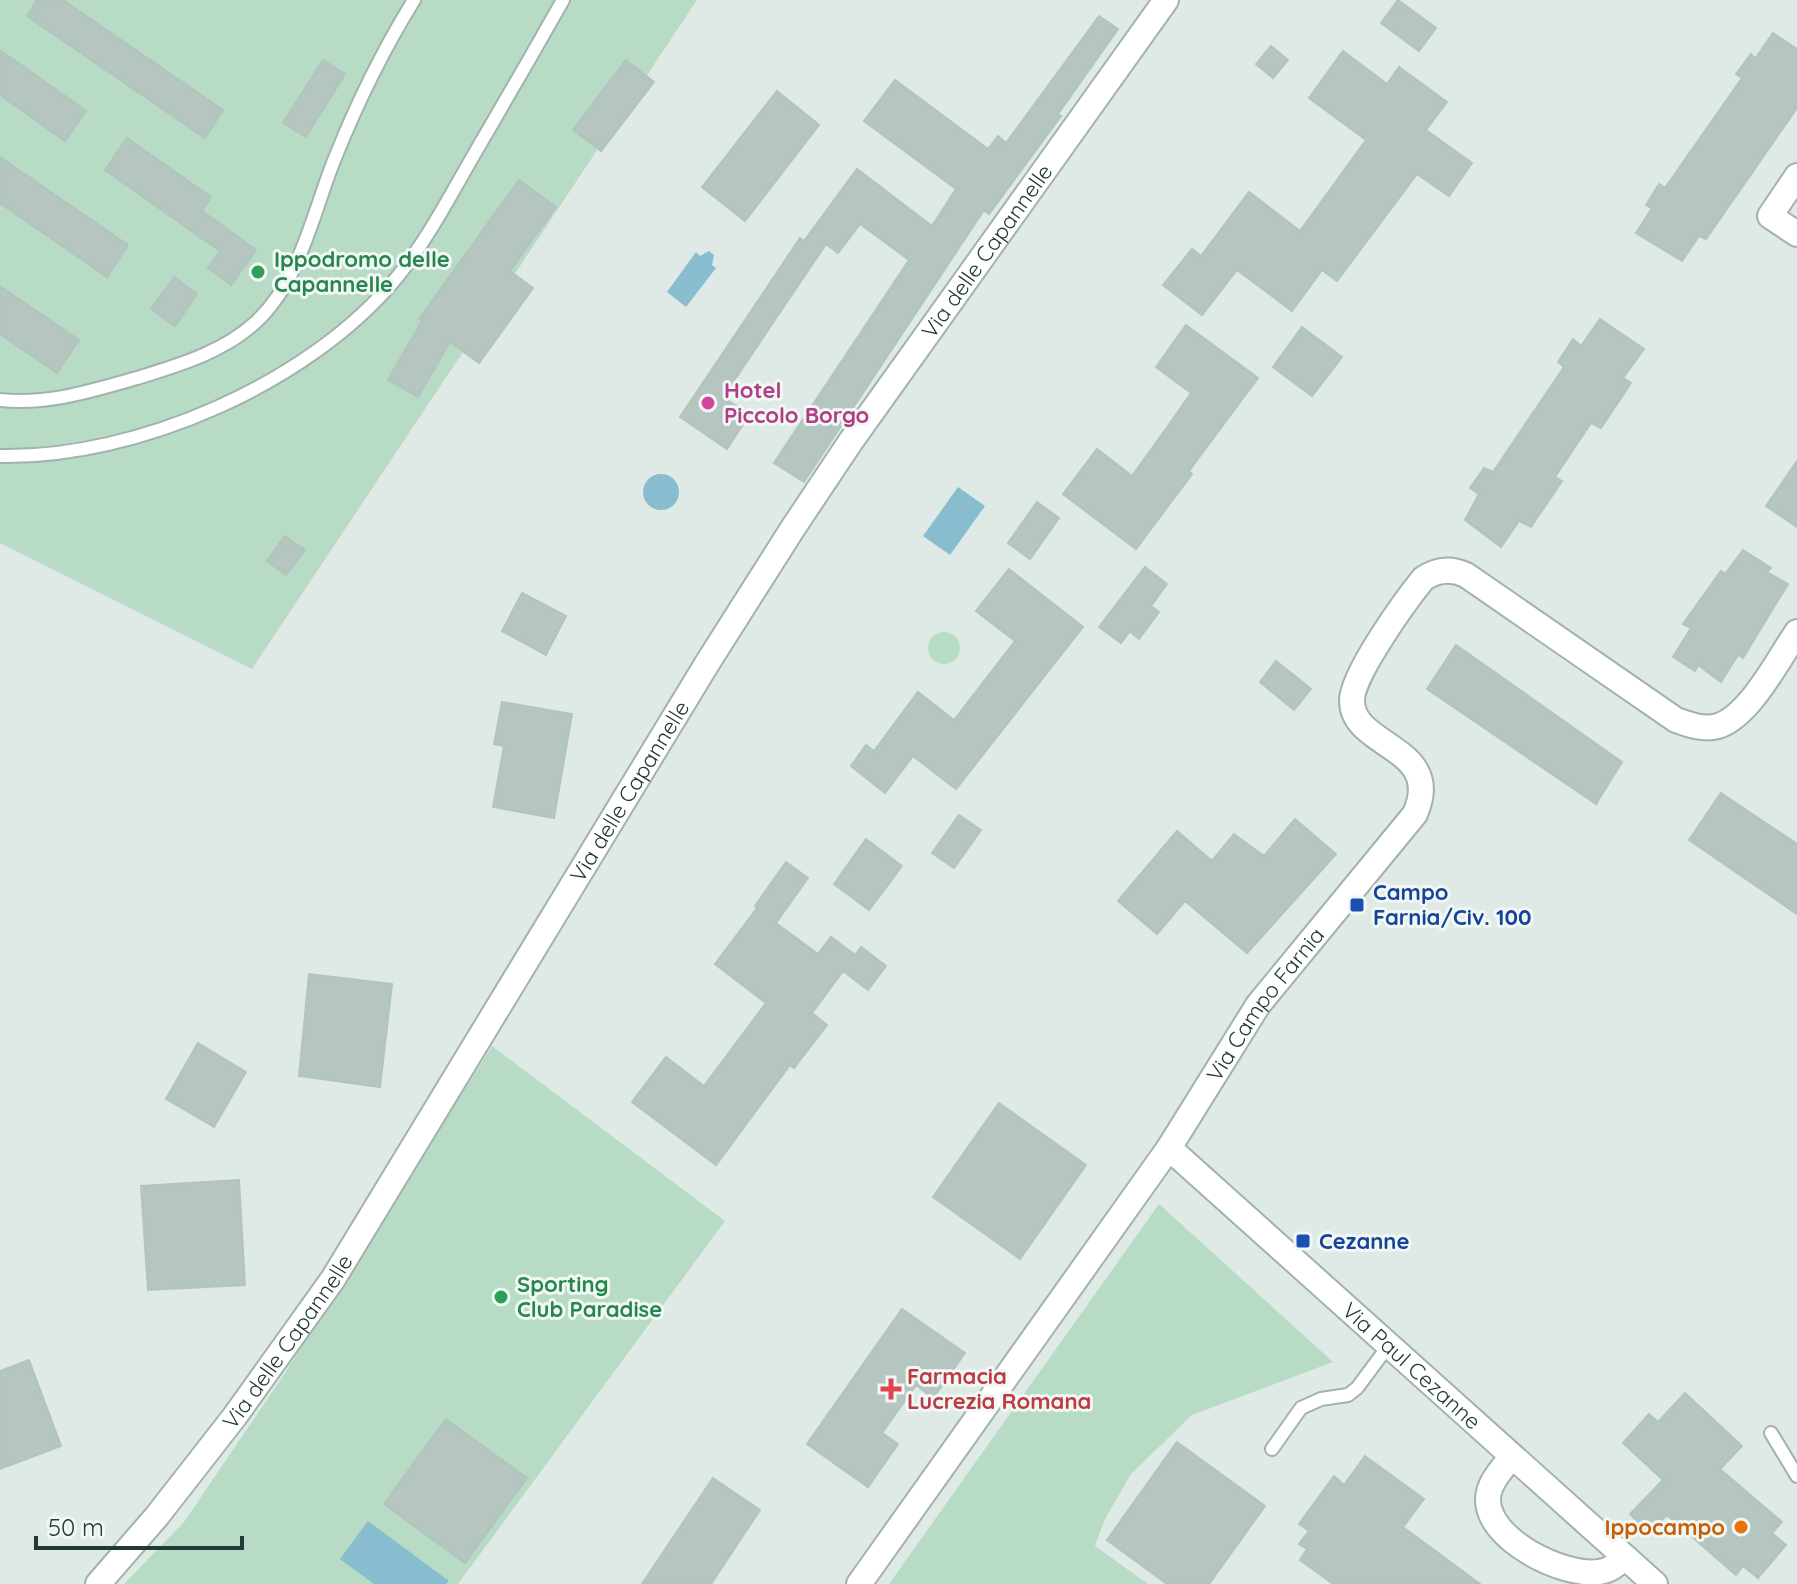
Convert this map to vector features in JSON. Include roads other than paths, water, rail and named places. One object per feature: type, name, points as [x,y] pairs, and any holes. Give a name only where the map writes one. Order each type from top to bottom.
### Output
[{"type":"street","name":"Via delle Capannelle","points":[[98,1584],[157,1516],[235,1416],[333,1279],[708,662],[793,528],[851,441],[1166,0]]},
{"type":"street","points":[[1797,176],[1770,216],[1797,234]]},
{"type":"street","name":"Via Campo Farnia","points":[[859,1584],[1169,1148],[1258,1005],[1405,827],[1420,804],[1418,772],[1365,726],[1351,703],[1353,691],[1366,664],[1423,579],[1435,572],[1448,570],[1466,575],[1676,720],[1704,728],[1719,726],[1742,710],[1797,632]]},
{"type":"street","name":"Via Paul Cezanne","points":[[1169,1148],[1655,1584]]},
{"type":"street","points":[[1512,1456],[1492,1485],[1488,1500],[1493,1516],[1512,1540],[1545,1562],[1585,1573],[1609,1570],[1625,1557]]},
{"type":"lane","points":[[0,400],[36,401],[68,397],[160,371],[206,354],[256,322],[271,306],[292,272],[350,124],[386,48],[414,0]]},
{"type":"lane","points":[[0,456],[69,452],[160,430],[224,404],[322,347],[381,295],[421,244],[563,0]]},
{"type":"lane","points":[[1272,1449],[1301,1408],[1321,1399],[1348,1395],[1357,1388],[1389,1345]]},
{"type":"lane","points":[[1771,1433],[1797,1476]]},
{"type":"water","points":[[709,251],[714,255],[712,265],[716,268],[686,307],[667,292],[696,252],[700,256]]},
{"type":"water","points":[[661,474],[674,479],[679,492],[674,505],[661,510],[648,505],[643,492],[648,479]]},
{"type":"water","points":[[958,487],[985,506],[950,555],[923,536]]},
{"type":"water","points":[[368,1521],[449,1581],[446,1584],[374,1584],[340,1559]]},
{"type":"place","name":"Ippodromo delle Capannelle","points":[[258,272]]},
{"type":"place","name":"Hotel Piccolo Borgo","points":[[708,403]]},
{"type":"place","name":"Campo Farnia/Civ. 100","points":[[1357,905]]},
{"type":"place","name":"Cezanne","points":[[1303,1241]]},
{"type":"place","name":"Sporting Club Paradise","points":[[501,1297]]},
{"type":"place","name":"Farmacia Lucrezia Romana","points":[[891,1389]]},
{"type":"place","name":"Ippocampo","points":[[1741,1527]]}]
